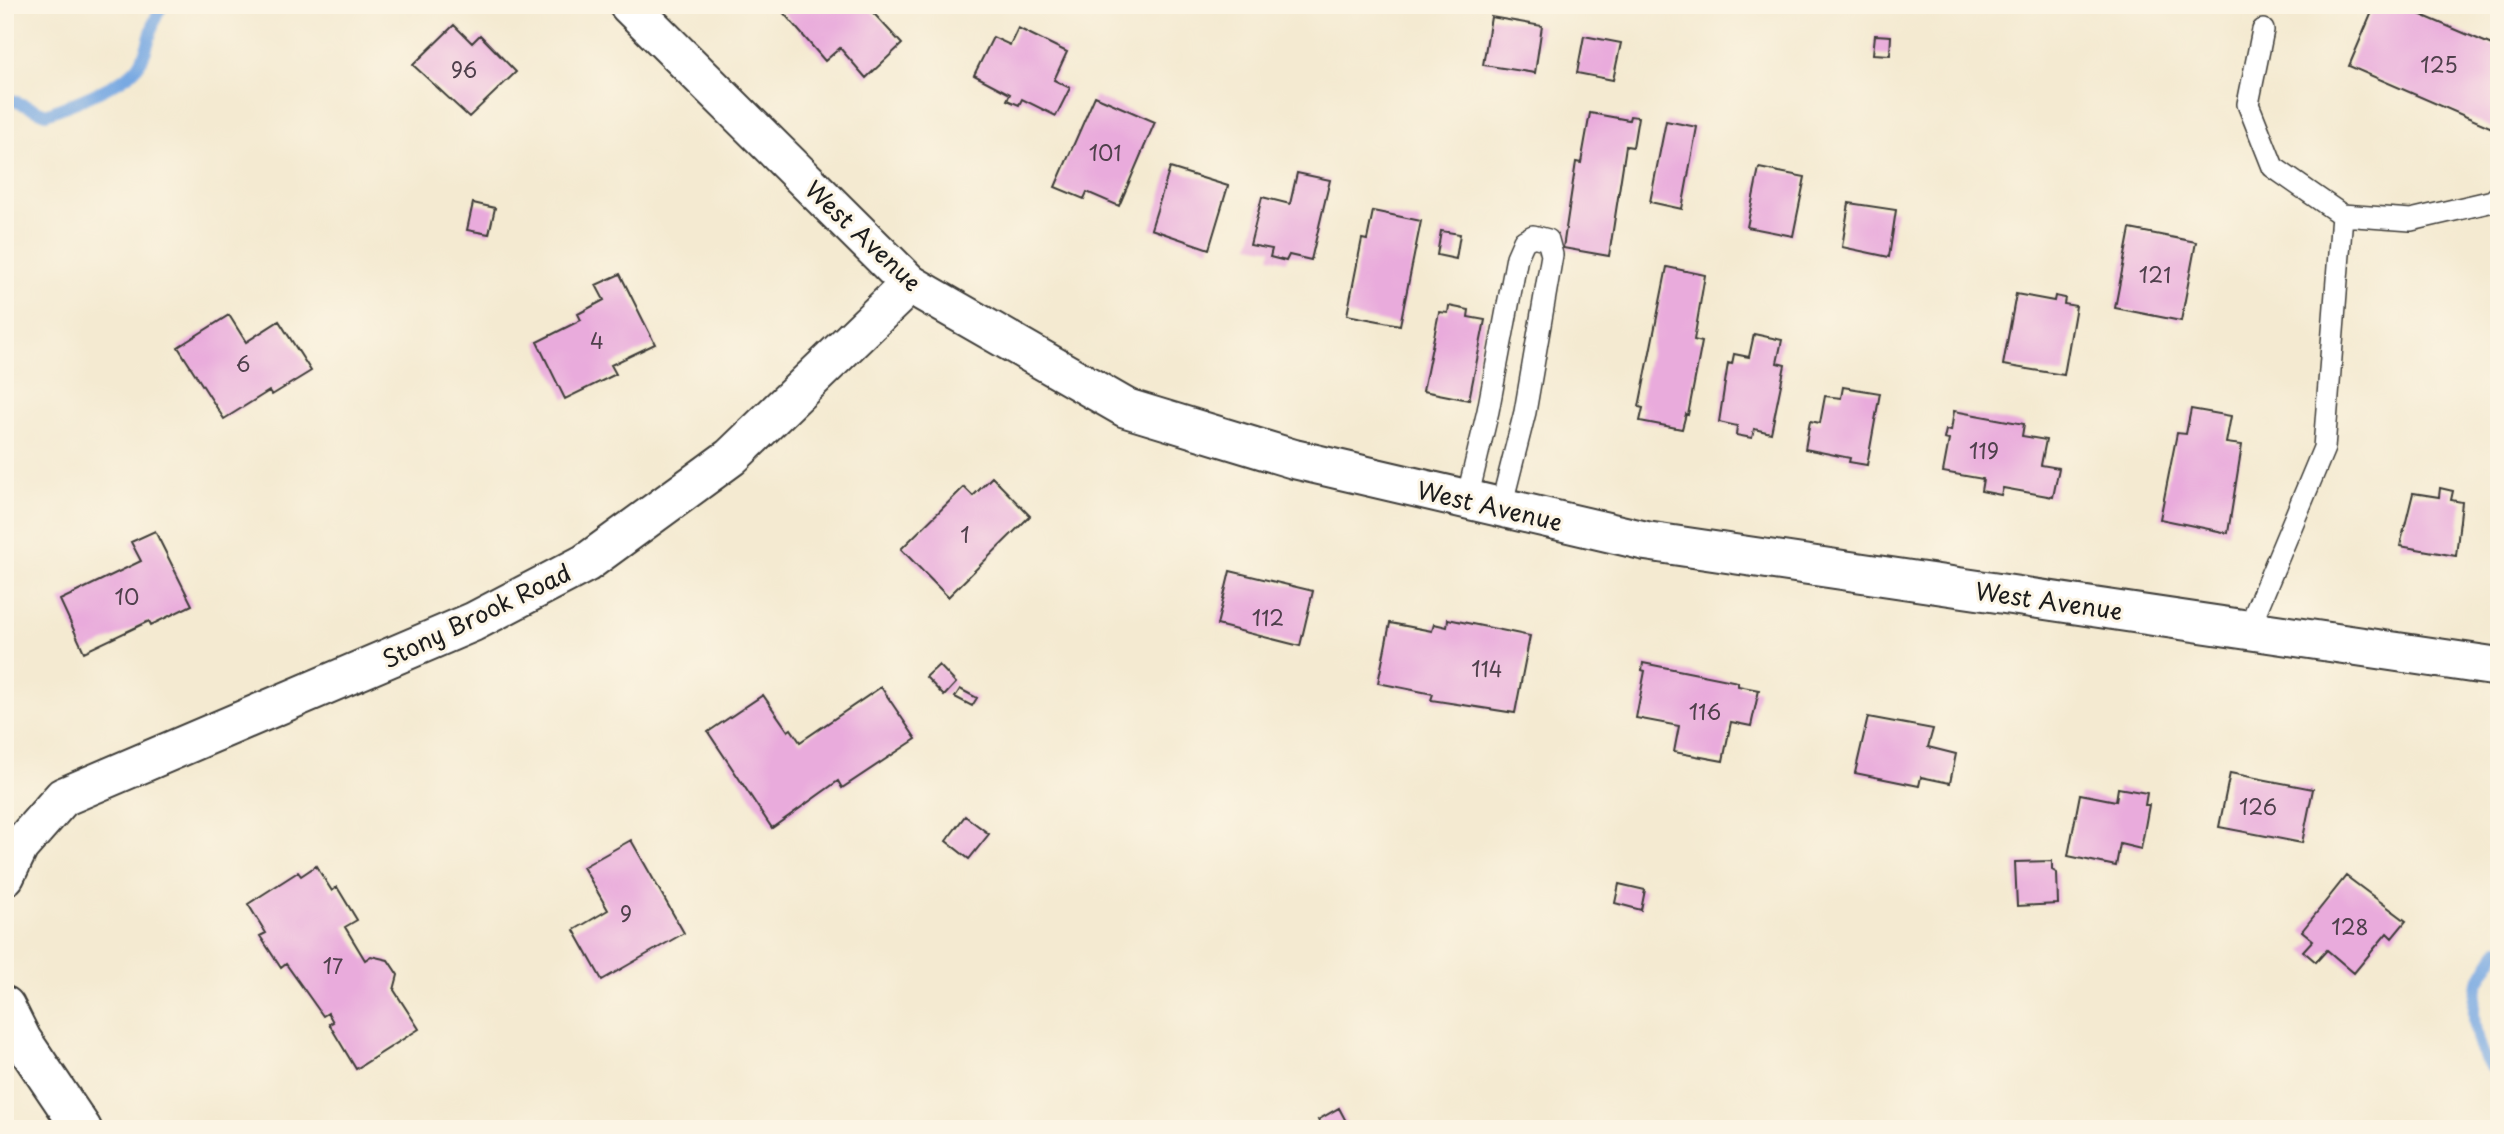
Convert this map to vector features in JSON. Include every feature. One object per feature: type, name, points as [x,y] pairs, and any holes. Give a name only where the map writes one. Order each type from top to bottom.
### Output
[{"type":"main road","name":"West Avenue","points":[[629,5],[910,284],[1126,408],[1294,459],[1646,541],[2499,667]]},
{"type":"main road","name":"Stony Brook Road","points":[[5,876],[19,848],[63,797],[473,622],[586,563],[731,457],[910,284]]},
{"type":"main road","points":[[5,1006],[22,1040],[82,1129]]},
{"type":"lane","points":[[2263,30],[2248,104],[2273,167],[2342,215],[2412,220],[2493,201],[2499,195]]},
{"type":"lane","points":[[2248,630],[2324,448],[2342,215]]},
{"type":"lane","points":[[1533,236],[1548,240],[1552,255],[1525,412],[1484,503],[1488,411],[1517,257],[1524,241],[1533,236]]},
{"type":"building","points":[[785,5],[866,5],[902,44],[866,78],[840,48],[825,61],[781,10]]},
{"type":"building","points":[[2375,5],[2398,5],[2499,48],[2499,131],[2349,66]]},
{"type":"building","points":[[1491,17],[1542,26],[1535,73],[1483,65]]},
{"type":"building","points":[[454,25],[472,43],[480,35],[516,72],[469,117],[413,65]]},
{"type":"building","points":[[1018,28],[1067,52],[1054,80],[1070,88],[1056,116],[1022,99],[1019,105],[1007,100],[1010,94],[974,75],[993,37],[1010,45]]},
{"type":"building","points":[[1875,35],[1891,36],[1890,55],[1873,54]]},
{"type":"building","points":[[1584,36],[1621,43],[1613,80],[1577,73]]},
{"type":"building","points":[[1095,96],[1155,122],[1119,206],[1087,192],[1084,199],[1055,187]]},
{"type":"building","points":[[1590,113],[1629,120],[1630,116],[1638,117],[1633,147],[1626,146],[1609,256],[1563,248],[1576,162],[1581,163]]},
{"type":"building","points":[[1666,121],[1697,127],[1682,209],[1650,202]]},
{"type":"building","points":[[1170,168],[1228,186],[1209,249],[1151,229]]},
{"type":"building","points":[[1759,168],[1805,177],[1793,236],[1747,227]]},
{"type":"building","points":[[1297,173],[1330,180],[1311,260],[1289,255],[1286,261],[1270,257],[1272,249],[1250,245],[1262,197],[1290,204]]},
{"type":"building","points":[[473,203],[495,208],[489,234],[467,230]]},
{"type":"building","points":[[1849,203],[1896,210],[1889,257],[1842,247]]},
{"type":"building","points":[[1373,211],[1421,221],[1400,325],[1347,315],[1362,239],[1367,240]]},
{"type":"building","points":[[2130,229],[2196,242],[2181,321],[2115,308]]},
{"type":"building","points":[[1441,231],[1460,234],[1456,259],[1437,255]]},
{"type":"building","points":[[1667,267],[1705,275],[1694,340],[1702,342],[1688,415],[1686,414],[1682,429],[1640,421],[1643,408],[1639,407]]},
{"type":"building","points":[[620,274],[655,344],[611,365],[616,374],[565,399],[537,342],[581,320],[578,314],[604,300],[596,285]]},
{"type":"building","points":[[2016,294],[2054,301],[2055,296],[2065,298],[2064,304],[2076,306],[2064,375],[2003,365]]},
{"type":"building","points":[[1449,306],[1469,310],[1468,317],[1485,320],[1469,400],[1423,391],[1439,312],[1448,313]]},
{"type":"building","points":[[229,315],[246,342],[279,321],[311,371],[272,395],[269,391],[224,419],[178,347]]},
{"type":"building","points":[[1754,334],[1782,340],[1777,363],[1785,365],[1771,433],[1754,429],[1752,438],[1736,435],[1737,426],[1719,422],[1728,363],[1732,364],[1734,354],[1749,357]]},
{"type":"building","points":[[1843,387],[1880,393],[1867,465],[1849,462],[1850,458],[1805,449],[1810,421],[1820,423],[1825,396],[1841,398]]},
{"type":"building","points":[[2191,409],[2231,416],[2226,443],[2242,445],[2228,533],[2160,519],[2177,433],[2186,434]]},
{"type":"building","points":[[1954,411],[2024,424],[2022,436],[2046,440],[2041,465],[2059,468],[2053,497],[2003,488],[2001,495],[1981,491],[1983,479],[1943,472],[1949,440],[1944,439],[1946,430],[1951,431]]},
{"type":"building","points":[[992,477],[1030,516],[948,597],[901,549],[964,487],[973,496]]},
{"type":"building","points":[[2440,488],[2453,491],[2451,500],[2462,502],[2456,556],[2400,546],[2413,493],[2439,497]]},
{"type":"building","points":[[155,531],[192,605],[151,625],[149,621],[84,652],[60,600],[141,561],[131,542]]},
{"type":"building","points":[[1230,571],[1313,591],[1300,646],[1217,625]]},
{"type":"building","points":[[1448,619],[1530,636],[1515,713],[1431,700],[1433,694],[1378,683],[1390,623],[1432,631],[1434,624],[1447,627]]},
{"type":"building","points":[[1643,663],[1738,682],[1738,686],[1759,690],[1751,726],[1731,722],[1723,761],[1674,752],[1679,726],[1636,718],[1645,671],[1642,670]]},
{"type":"building","points":[[939,665],[956,683],[944,696],[926,677]]},
{"type":"building","points":[[881,687],[916,739],[842,788],[838,781],[772,828],[708,732],[763,695],[788,731],[791,729],[800,742]]},
{"type":"building","points":[[960,689],[977,698],[972,706],[955,697]]},
{"type":"building","points":[[1868,717],[1933,729],[1928,747],[1956,754],[1950,783],[1921,777],[1919,786],[1855,773]]},
{"type":"building","points":[[2230,773],[2313,789],[2302,843],[2219,827]]},
{"type":"building","points":[[2118,788],[2147,793],[2145,805],[2149,805],[2141,849],[2120,844],[2116,866],[2068,856],[2080,794],[2116,801]]},
{"type":"building","points":[[965,816],[989,834],[969,859],[946,841]]},
{"type":"building","points":[[631,840],[684,933],[602,980],[574,930],[608,910],[583,867]]},
{"type":"building","points":[[2052,861],[2052,870],[2057,873],[2058,904],[2017,906],[2015,862]]},
{"type":"building","points":[[316,866],[332,891],[337,887],[357,920],[345,927],[365,960],[371,956],[388,960],[398,975],[394,990],[419,1029],[356,1069],[329,1024],[333,1022],[328,1013],[323,1016],[286,964],[281,968],[260,936],[266,933],[248,904],[298,872],[301,876]]},
{"type":"building","points":[[2346,876],[2406,921],[2392,938],[2387,933],[2354,973],[2327,950],[2316,962],[2303,951],[2313,940],[2302,931]]},
{"type":"building","points":[[1619,884],[1645,890],[1641,910],[1615,903]]},
{"type":"building","points":[[1339,1108],[1348,1125],[1341,1129],[1323,1129],[1318,1120]]},
{"type":"waterway","points":[[5,97],[46,114],[121,80],[131,73],[142,59],[158,12],[163,5]]},
{"type":"waterway","points":[[2499,949],[2479,982],[2474,1005],[2479,1045],[2484,1057],[2499,1074]]}]
